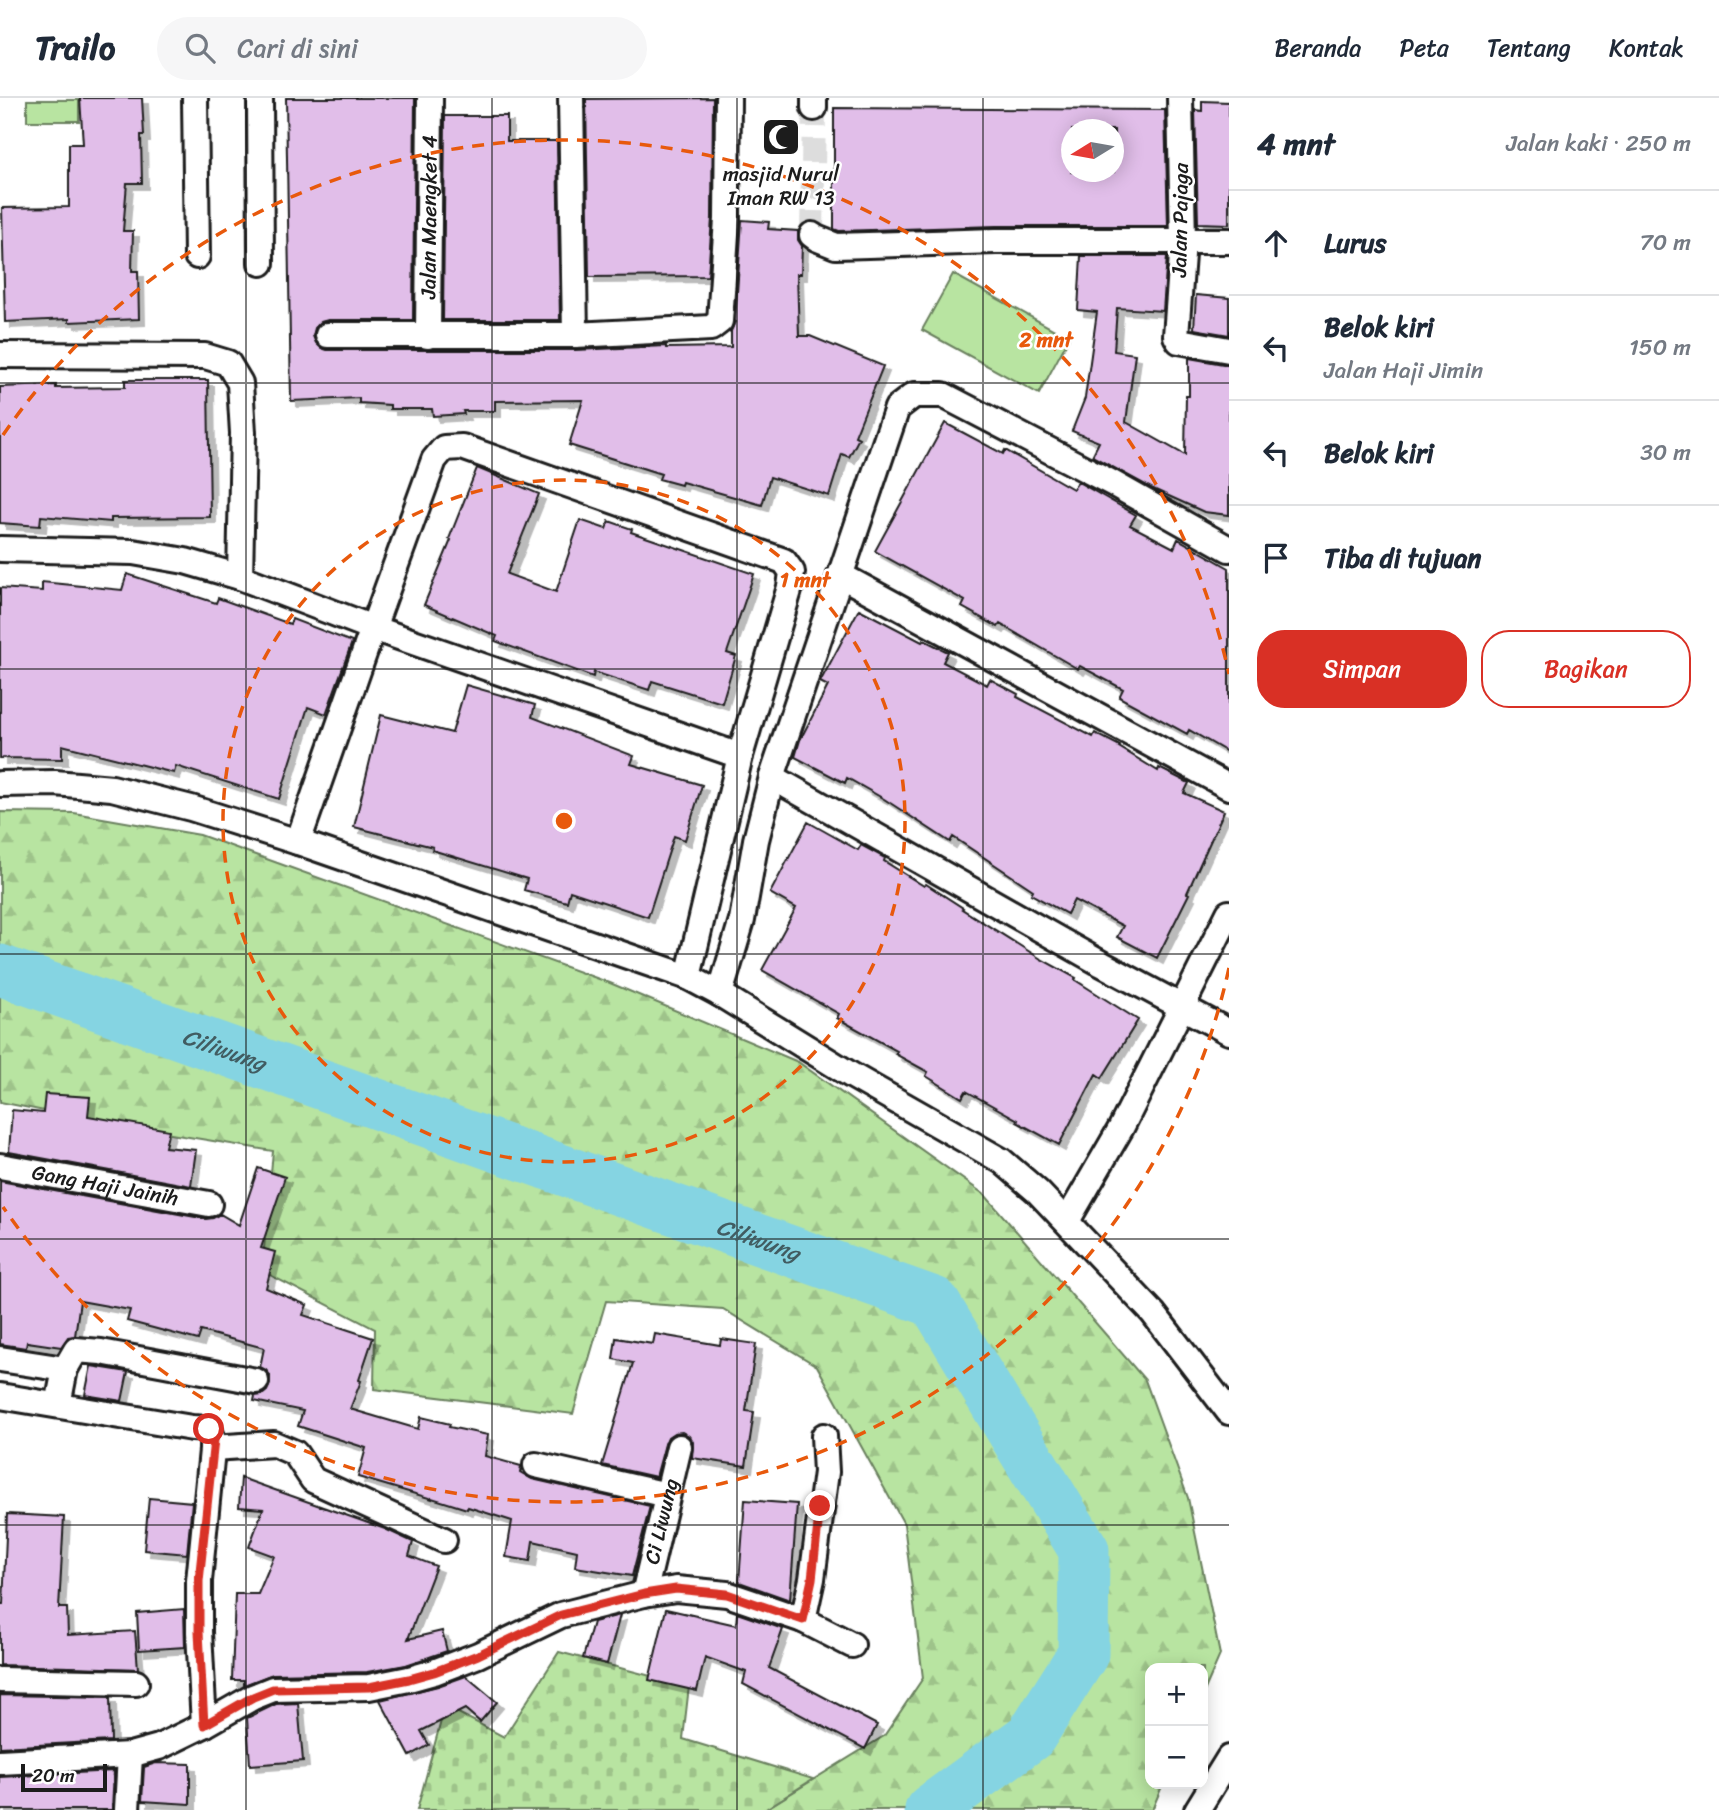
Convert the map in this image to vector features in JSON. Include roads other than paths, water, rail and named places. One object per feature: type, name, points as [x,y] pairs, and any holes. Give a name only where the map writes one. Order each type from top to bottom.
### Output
[{"type":"street","points":[[195,98],[197,256]]},
{"type":"street","points":[[260,98],[261,263]]},
{"type":"street","name":"Jalan Maengket 4","points":[[428,336],[430,98]]},
{"type":"street","points":[[571,98],[575,335]]},
{"type":"street","points":[[328,335],[575,335],[711,328],[720,321],[727,219],[728,98]]},
{"type":"street","name":"Jalan Pajaga","points":[[1180,98],[1182,241],[1176,336],[1179,341],[1229,350]]},
{"type":"street","points":[[812,235],[836,246],[996,241],[1229,241]]},
{"type":"street","points":[[0,355],[205,356],[228,363],[240,383],[243,433],[240,577]]},
{"type":"street","points":[[720,993],[742,920],[772,777],[897,408],[914,395],[943,396],[1112,483],[1229,549]]},
{"type":"street","points":[[298,842],[434,460],[444,448],[462,447],[784,561],[792,572],[790,587],[740,756],[688,977]]},
{"type":"street","points":[[0,549],[133,552],[185,561],[240,577],[373,628],[740,756]]},
{"type":"street","points":[[840,575],[1229,787]]},
{"type":"street","points":[[772,777],[1079,951],[1229,1032]]},
{"type":"street","points":[[0,783],[55,782],[112,788],[191,808],[298,842],[688,977],[720,993],[850,1075],[1002,1161],[1067,1221],[1153,1313],[1229,1412]]},
{"type":"street","points":[[1067,1221],[1121,1128],[1229,913]]},
{"type":"street","name":"Gang Haji Jainih","points":[[0,1166],[209,1204]]},
{"type":"street","points":[[58,1405],[65,1369],[76,1350],[102,1352],[256,1381]]},
{"type":"street","points":[[0,1359],[65,1369]]},
{"type":"street","points":[[0,1396],[209,1429],[214,1440],[199,1581],[204,1725]]},
{"type":"street","points":[[803,1620],[812,1579],[826,1472],[824,1436]]},
{"type":"street","points":[[212,1448],[274,1444],[295,1453],[313,1480],[444,1539]]},
{"type":"street","name":"Ci Liwung","points":[[644,1594],[679,1447]]},
{"type":"street","points":[[537,1465],[667,1495]]},
{"type":"street","points":[[0,1762],[130,1755],[159,1747],[273,1689],[369,1687],[409,1679],[478,1655],[561,1615],[644,1594],[676,1589],[727,1594],[803,1620],[852,1645]]},
{"type":"street","points":[[0,1680],[136,1684]]},
{"type":"street","points":[[127,1810],[130,1755]]},
{"type":"street","points":[[1197,1810],[1229,1758]]},
{"type":"waterway","name":"Ciliwung","points":[[0,970],[934,1302],[1084,1550],[1083,1654],[1031,1736],[930,1810]]},
{"type":"tunnel","points":[[812,235],[814,108]]},
{"type":"place","name":"masjid Nurul Iman RW 13","points":[[781,137]]}]
